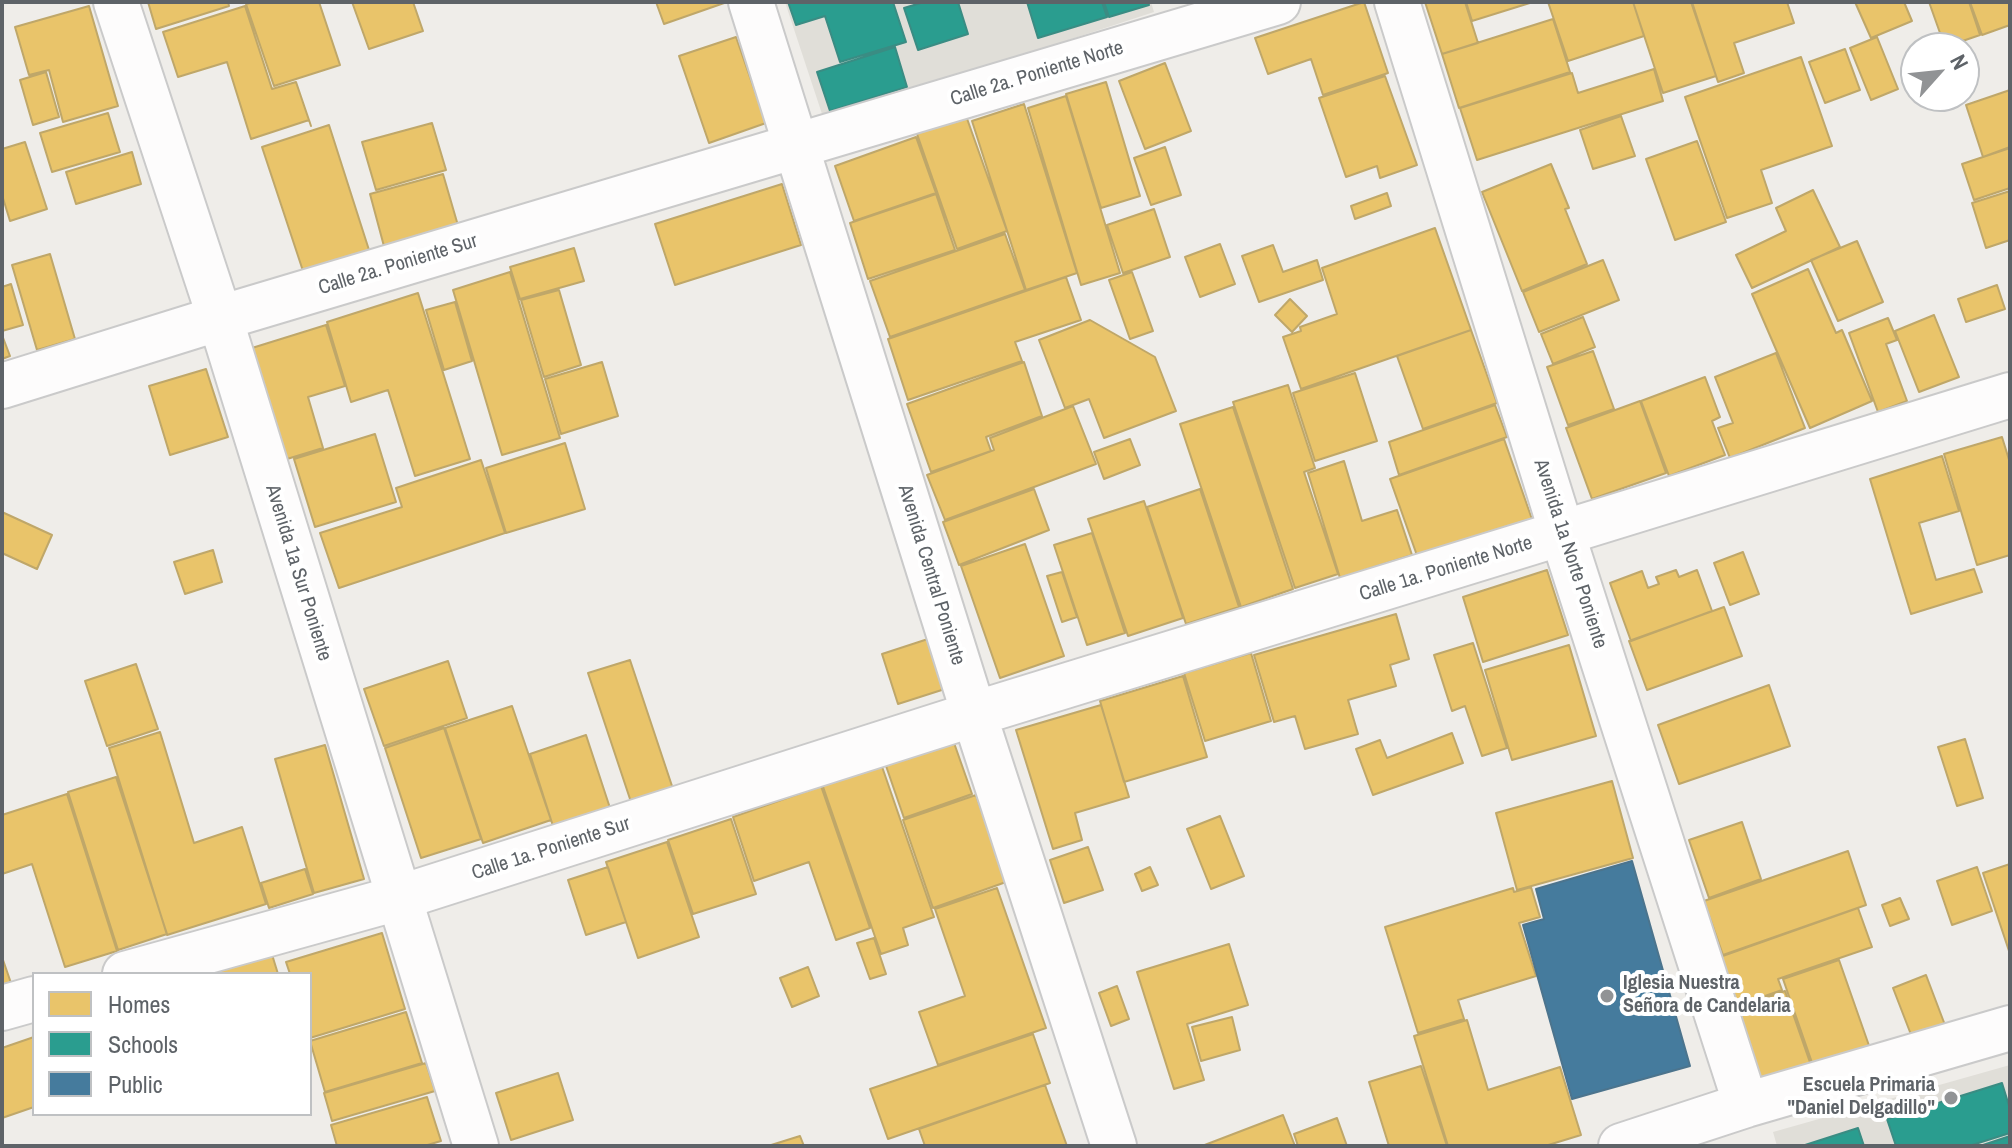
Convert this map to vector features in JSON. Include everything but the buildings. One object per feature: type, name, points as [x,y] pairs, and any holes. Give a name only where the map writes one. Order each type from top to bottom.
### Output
[{"type":"street","name":"Avenida 1a Sur Poniente","points":[[116,2],[220,318],[476,1146]]},
{"type":"street","name":"Avenida Central Poniente","points":[[751,2],[974,714],[1114,1146]]},
{"type":"street","name":"Calle 2a. Poniente Norte","points":[[796,146],[1278,2]]},
{"type":"street","name":"Avenida 1a Norte Poniente","points":[[1397,2],[1562,533],[1746,1105]]},
{"type":"street","name":"Calle 2a. Poniente Sur","points":[[2,386],[796,146]]},
{"type":"street","name":"Calle 1a. Poniente Norte","points":[[974,714],[2010,395]]},
{"type":"street","name":"Calle 1a. Poniente Sur","points":[[132,972],[398,898],[974,714]]},
{"type":"street","points":[[2,1008],[32,1000]]},
{"type":"street","points":[[1621,1146],[1746,1105],[2010,1028]]},
{"type":"shaded area","points":[[785,2],[1151,2],[1154,12],[824,120]]},
{"type":"shaded area","name":"Escuela Primaria \"Daniel Delgadillo\"","points":[[2010,1065],[2010,1146],[1777,1146],[1773,1132]]},
{"type":"place","name":"Iglesia Nuestra Señora de Candelaria","points":[[1607,996]]},
{"type":"place","name":"Escuela Primaria \"Daniel Delgadillo\"","points":[[1951,1098]]}]
